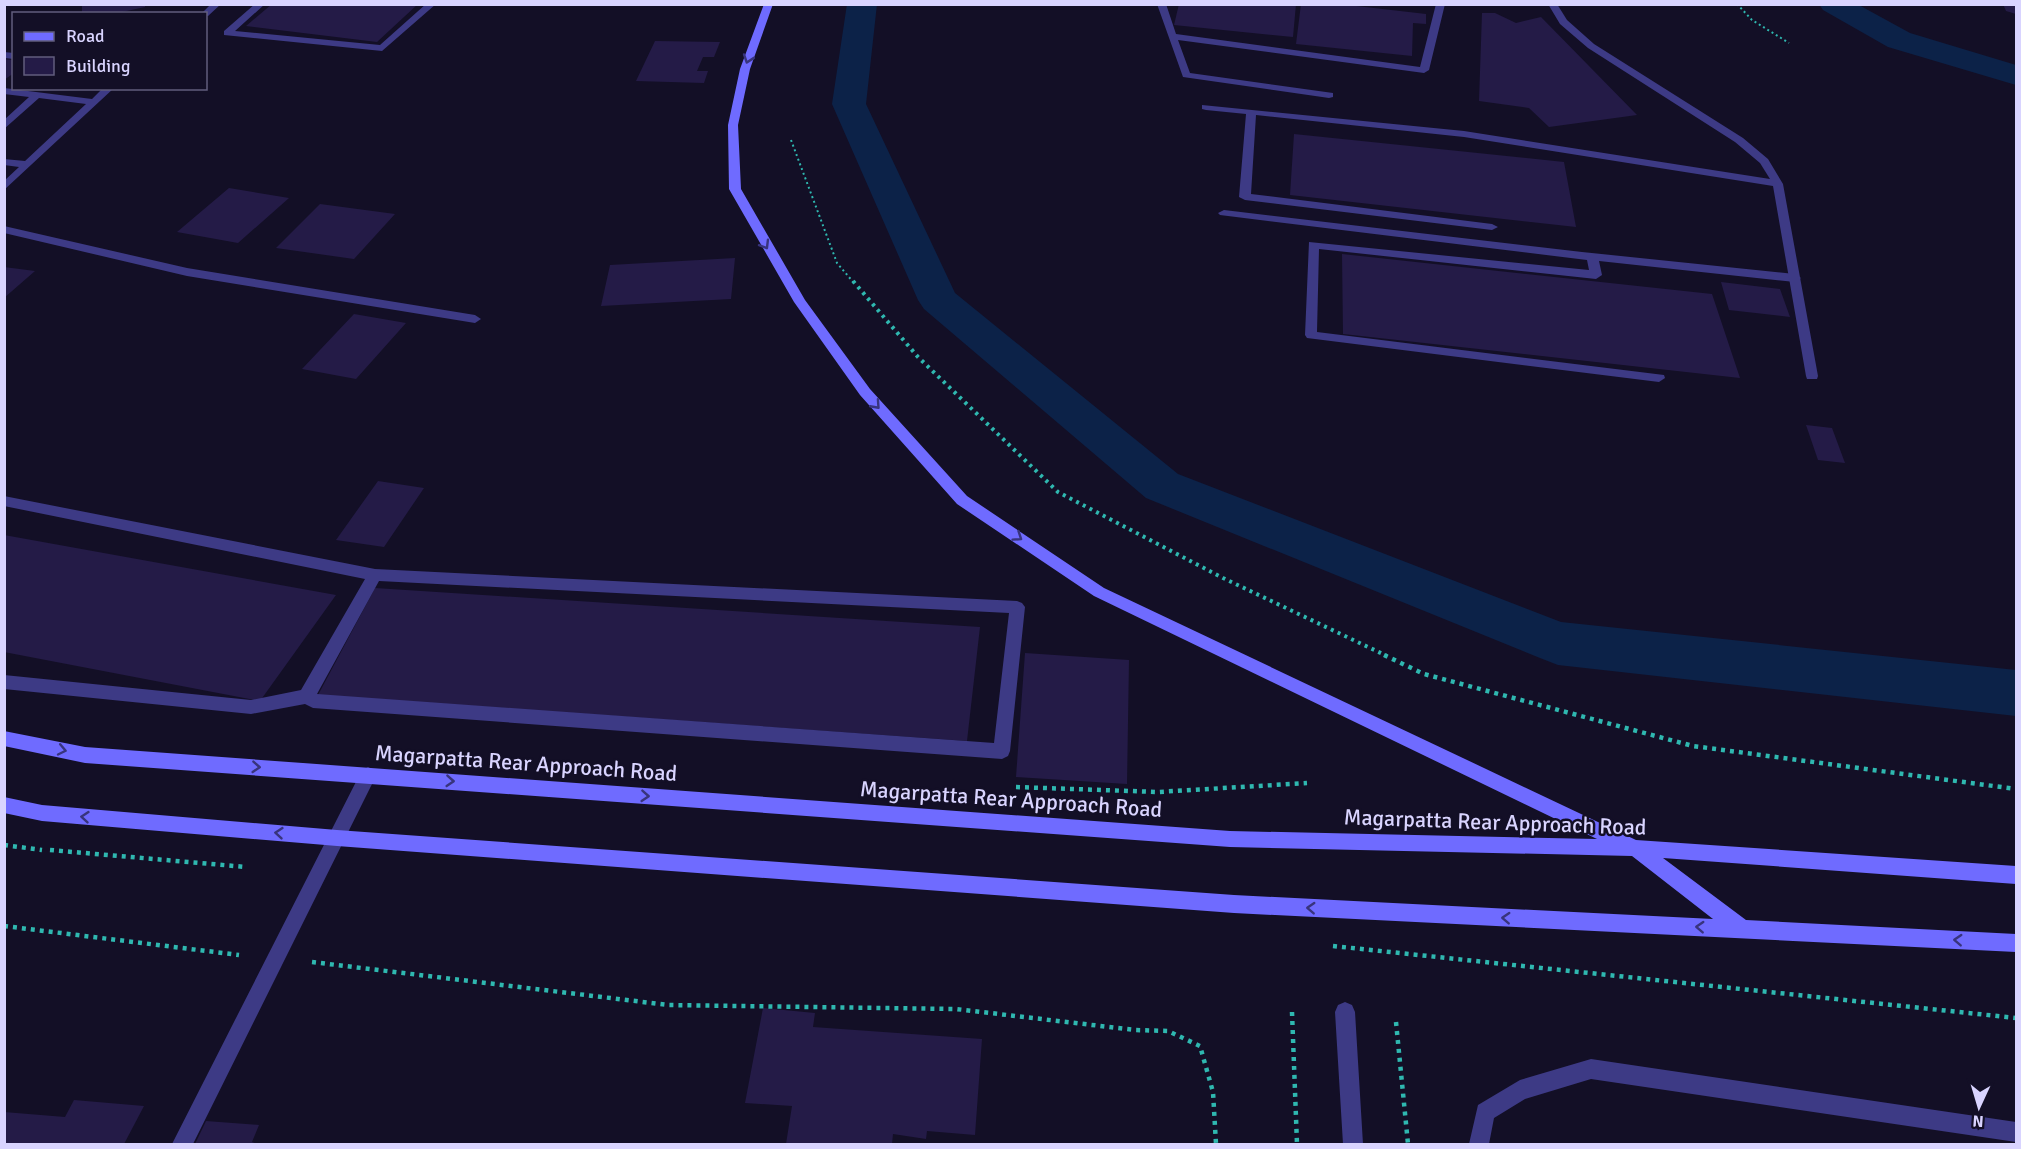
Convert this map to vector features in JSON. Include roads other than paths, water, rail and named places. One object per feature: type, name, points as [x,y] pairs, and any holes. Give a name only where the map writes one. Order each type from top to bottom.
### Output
[{"type":"street","points":[[261,4],[227,33],[382,48],[432,4]]},
{"type":"street","points":[[769,4],[745,69],[733,125],[735,189],[800,302],[858,383],[962,500],[1099,592],[1635,848],[1742,929]]},
{"type":"street","points":[[1161,4],[1186,75],[1329,95]]},
{"type":"street","points":[[1172,36],[1424,70],[1441,4]]},
{"type":"street","points":[[1552,4],[1563,22],[1591,46],[1739,140],[1764,161],[1778,183],[1812,376]]},
{"type":"street","points":[[4,187],[107,90]]},
{"type":"street","points":[[4,91],[94,102]]},
{"type":"street","points":[[4,126],[37,95]]},
{"type":"street","points":[[1206,107],[1373,123],[1466,135],[1778,183]]},
{"type":"street","points":[[1251,112],[1245,196],[1492,227]]},
{"type":"street","points":[[4,162],[27,165]]},
{"type":"street","points":[[1224,213],[1592,257],[1795,278]]},
{"type":"street","points":[[4,229],[188,272],[475,319]]},
{"type":"street","points":[[1592,257],[1596,275],[1313,245],[1311,335],[1659,378]]},
{"type":"street","points":[[4,501],[375,575],[1017,607],[1002,752],[320,703],[308,696],[251,707],[4,682]]},
{"type":"street","points":[[308,696],[309,690],[375,575]]},
{"type":"street","name":"Magarpatta Rear Approach Road","points":[[4,738],[85,755],[1230,839],[1635,848],[2016,876]]},
{"type":"street","points":[[182,1144],[368,776]]},
{"type":"street","points":[[4,805],[42,813],[337,838],[1234,904],[2016,943]]},
{"type":"street","points":[[1345,1012],[1353,1144]]},
{"type":"street","points":[[1479,1144],[1485,1112],[1520,1090],[1591,1069],[2016,1132]]},
{"type":"waterway","points":[[862,4],[849,104],[938,300],[1162,486],[1558,643],[2016,693]]},
{"type":"waterway","points":[[1834,4],[1899,40],[2016,75]]}]
